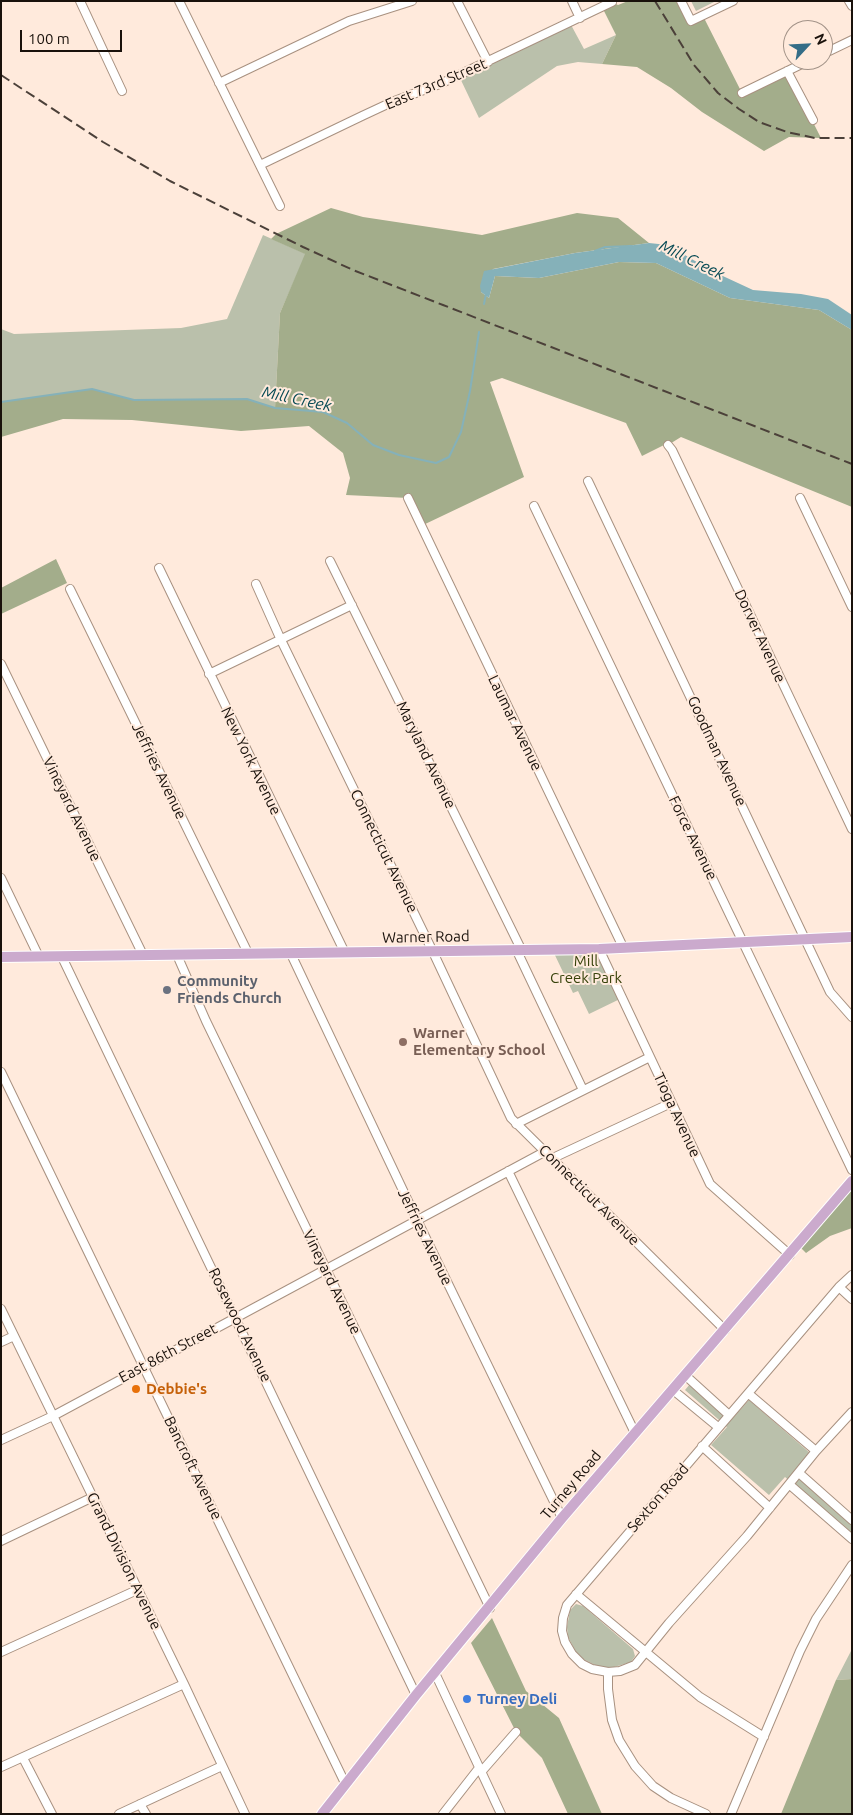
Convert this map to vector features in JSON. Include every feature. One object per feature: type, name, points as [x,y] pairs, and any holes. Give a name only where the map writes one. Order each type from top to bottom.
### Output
[{"type":"main road","name":"Warner Road","points":[[1,957],[599,949],[852,938]]},
{"type":"main road","name":"Turney Road","points":[[322,1814],[331,1810],[345,1783],[562,1518],[852,1181]]},
{"type":"street","points":[[80,1],[122,91]]},
{"type":"street","points":[[179,1],[280,206]]},
{"type":"street","points":[[219,83],[349,21],[412,1]]},
{"type":"street","points":[[457,1],[488,62]]},
{"type":"street","points":[[572,1],[580,18]]},
{"type":"street","points":[[681,1],[691,21],[733,1]]},
{"type":"street","points":[[849,1],[852,6]]},
{"type":"street","name":"East 73rd Street","points":[[260,165],[369,112],[442,83],[488,62],[612,2]]},
{"type":"street","points":[[833,49],[852,40]]},
{"type":"street","points":[[742,93],[787,71],[813,120]]},
{"type":"street","name":"Dorver Avenue","points":[[668,445],[852,829]]},
{"type":"street","name":"Goodman Avenue","points":[[588,481],[830,992],[852,1016]]},
{"type":"street","name":"Laumar Avenue","points":[[408,498],[623,947]]},
{"type":"street","points":[[800,498],[852,607]]},
{"type":"street","name":"Force Avenue","points":[[534,506],[852,1170]]},
{"type":"street","name":"Maryland Avenue","points":[[330,561],[518,949],[583,1090]]},
{"type":"street","name":"New York Avenue","points":[[159,568],[345,953]]},
{"type":"street","name":"Connecticut Avenue","points":[[256,584],[281,640],[433,952],[511,1118],[725,1330]]},
{"type":"street","name":"Jeffries Avenue","points":[[70,589],[248,953]]},
{"type":"street","points":[[209,674],[352,605]]},
{"type":"street","name":"Vineyard Avenue","points":[[1,664],[143,955]]},
{"type":"street","points":[[1,878],[39,957]]},
{"type":"street","name":"Tioga Avenue","points":[[599,949],[670,1103],[710,1184],[790,1255]]},
{"type":"street","name":"Jeffries Avenue","points":[[291,954],[417,1220],[562,1518]]},
{"type":"street","name":"Vineyard Avenue","points":[[177,955],[199,1007],[490,1608]]},
{"type":"street","name":"Rosewood Avenue","points":[[62,957],[416,1695]]},
{"type":"street","points":[[516,1124],[650,1057]]},
{"type":"street","name":"Bancroft Avenue","points":[[1,1072],[345,1783]]},
{"type":"street","points":[[553,1158],[670,1103]]},
{"type":"street","name":"East 86th Street","points":[[1,1440],[53,1416],[546,1151]]},
{"type":"street","points":[[508,1171],[634,1434]]},
{"type":"street","name":"Sexton Road","points":[[852,1275],[839,1287],[749,1394],[718,1427],[567,1605],[562,1618],[562,1631],[565,1642],[572,1654],[582,1664],[592,1669],[608,1672],[620,1671],[635,1665],[790,1485],[816,1451],[852,1412]]},
{"type":"street","points":[[839,1287],[852,1299]]},
{"type":"street","name":"Grand Division Avenue","points":[[1,1309],[184,1684],[245,1814]]},
{"type":"street","points":[[1,1342],[14,1336]]},
{"type":"street","points":[[686,1376],[729,1415]]},
{"type":"street","points":[[673,1390],[718,1427]]},
{"type":"street","points":[[749,1394],[816,1451]]},
{"type":"street","points":[[702,1446],[770,1508]]},
{"type":"street","points":[[799,1473],[852,1520]]},
{"type":"street","points":[[790,1485],[852,1539]]},
{"type":"street","points":[[1,1541],[93,1497]]},
{"type":"street","points":[[731,1814],[800,1651],[816,1619],[852,1565]]},
{"type":"street","points":[[1,1652],[137,1590]]},
{"type":"street","points":[[576,1594],[700,1697],[764,1738]]},
{"type":"street","points":[[608,1672],[612,1720],[619,1740],[635,1766],[653,1786],[706,1814]]},
{"type":"street","points":[[435,1673],[501,1814]]},
{"type":"street","points":[[1,1767],[184,1684]]},
{"type":"street","points":[[443,1814],[480,1770],[516,1732]]},
{"type":"street","points":[[23,1758],[52,1814]]},
{"type":"street","points":[[119,1814],[222,1766]]},
{"type":"street","points":[[140,1804],[146,1814]]},
{"type":"green space","points":[[628,1],[681,1],[691,21],[703,16],[742,93],[787,71],[821,138],[789,137],[764,151],[702,112],[671,88],[637,67],[602,64],[616,35],[602,7],[612,2],[618,5]]},
{"type":"green space","points":[[691,1],[716,1],[696,11]]},
{"type":"green space","points":[[570,23],[584,49],[616,35],[602,64],[578,62],[557,66],[479,118],[459,76]]},
{"type":"green space","points":[[331,208],[363,217],[482,235],[577,213],[618,218],[649,243],[575,253],[493,269],[481,292],[489,298],[495,276],[539,278],[619,262],[656,263],[730,298],[819,310],[852,330],[852,507],[681,437],[642,456],[626,423],[502,378],[490,382],[524,477],[421,526],[408,498],[346,495],[350,478],[343,453],[309,426],[241,431],[132,420],[63,419],[1,437],[1,402],[92,389],[134,400],[247,399],[275,408],[280,313],[305,254],[271,239],[276,234]]},
{"type":"green space","points":[[263,235],[306,254],[280,313],[275,408],[247,399],[134,400],[92,389],[1,402],[1,329],[14,334],[181,328],[227,319]]},
{"type":"green space","points":[[56,559],[67,583],[1,614],[1,588]]},
{"type":"green space","name":"Mill Creek Park","points":[[552,949],[599,949],[622,998],[589,1014],[578,991],[573,993]]},
{"type":"green space","points":[[852,1181],[852,1228],[830,1236],[806,1253],[798,1245]]},
{"type":"green space","points":[[690,1384],[731,1420],[749,1400],[810,1453],[795,1472],[852,1521],[852,1535],[785,1477],[769,1495],[711,1445],[727,1427],[685,1390]]},
{"type":"green space","points":[[576,1604],[583,1606],[633,1649],[635,1656],[631,1662],[611,1668],[597,1666],[583,1659],[576,1652],[568,1637],[567,1627],[570,1610]]},
{"type":"green space","points":[[492,1618],[526,1691],[559,1718],[602,1814],[568,1814],[542,1758],[516,1732],[471,1643]]},
{"type":"green space","points":[[852,1649],[852,1679],[836,1680],[851,1651]]},
{"type":"green space","points":[[852,1679],[852,1814],[781,1814],[836,1680]]},
{"type":"water","points":[[649,243],[668,245],[712,271],[753,290],[801,294],[828,299],[852,315],[852,330],[819,310],[730,298],[656,263],[619,262],[539,278],[495,276],[489,298],[481,292],[480,286],[484,271],[575,253]]},
{"type":"waterway","name":"Mill Creek","points":[[595,251],[605,247],[632,246]]},
{"type":"waterway","name":"Mill Creek","points":[[484,304],[486,294]]},
{"type":"waterway","name":"Mill Creek","points":[[1,402],[92,389],[134,400],[247,399],[275,408],[323,412],[347,423],[373,445],[399,455],[436,463],[449,457],[461,432],[470,391],[479,332]]},
{"type":"railway","points":[[655,1],[694,65],[718,93],[739,109],[759,122],[787,132],[815,138],[852,138]]},
{"type":"railway","points":[[1,75],[103,142],[170,181],[353,270],[852,464]]},
{"type":"place","name":"Community Friends Church","points":[[167,990]]},
{"type":"place","name":"Warner Elementary School","points":[[403,1042]]},
{"type":"place","name":"Debbie's","points":[[136,1389]]},
{"type":"place","name":"Turney Deli","points":[[467,1699]]}]
